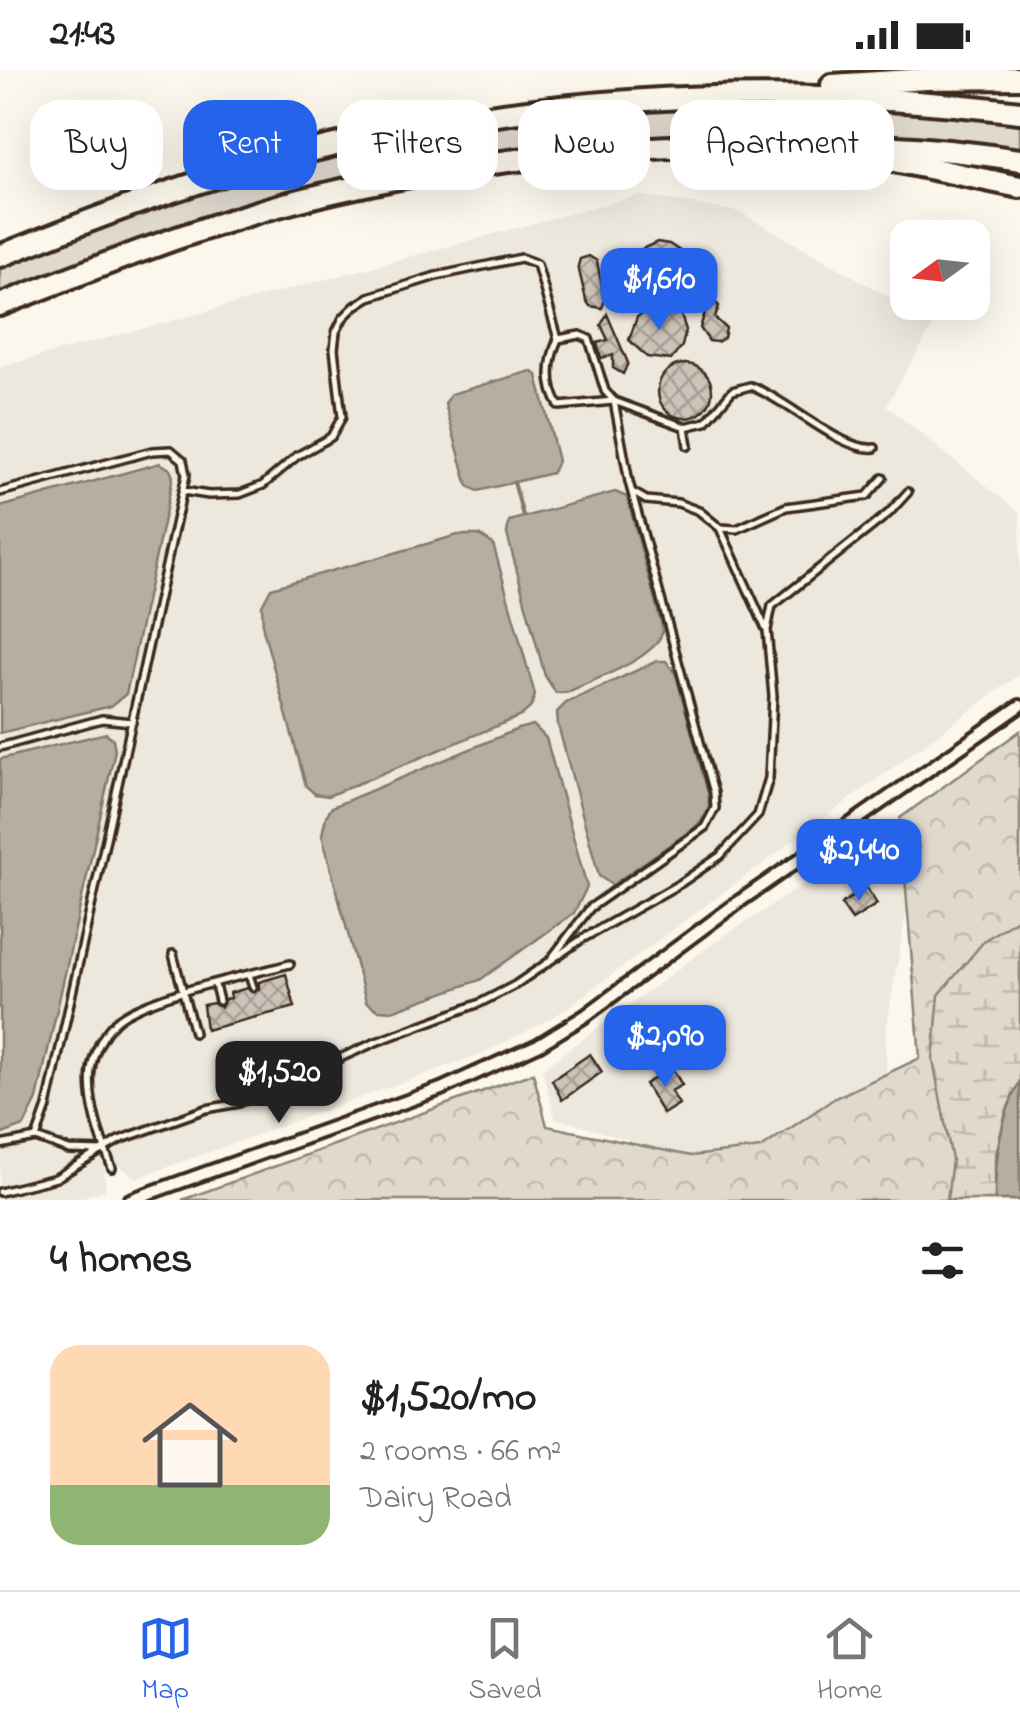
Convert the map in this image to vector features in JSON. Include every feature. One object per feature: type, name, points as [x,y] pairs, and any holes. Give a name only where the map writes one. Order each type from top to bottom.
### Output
[{"type":"highway","points":[[810,95],[829,86],[1020,78]]},
{"type":"highway","points":[[0,256],[202,182],[316,150],[414,128],[547,108],[636,100],[810,95],[1020,112]]},
{"type":"highway","points":[[894,146],[1020,160]]},
{"type":"highway","points":[[0,305],[184,235],[384,181],[552,154],[670,149]]},
{"type":"highway","points":[[894,159],[1020,187]]},
{"type":"street","points":[[130,1200],[441,1089],[538,1045],[1020,706]]},
{"type":"lane","points":[[183,492],[224,496],[264,485],[297,456],[331,436],[342,417],[334,348],[336,332],[343,318],[370,296],[436,276],[521,258],[537,264],[558,339],[549,376],[559,406],[614,401],[685,427],[706,422],[732,392],[750,386],[849,444],[875,448]]},
{"type":"lane","points":[[551,959],[590,908],[705,827],[715,808],[614,401],[605,391],[588,339],[580,335],[558,339]]},
{"type":"lane","points":[[685,427],[688,446]]},
{"type":"lane","points":[[0,492],[152,451],[171,450],[183,460],[186,475],[48,1108],[36,1138]]},
{"type":"lane","points":[[720,528],[737,529],[786,507],[867,496],[883,478]]},
{"type":"lane","points":[[0,1192],[56,1178],[119,1140],[206,1109],[239,1103],[376,1042],[480,1003],[682,883],[720,856],[758,814],[772,760],[773,696],[767,630],[772,606],[890,513],[908,492]]},
{"type":"lane","points":[[634,493],[646,500],[678,503],[699,512],[720,528],[767,630]]},
{"type":"lane","points":[[0,747],[102,719],[132,722]]},
{"type":"lane","points":[[576,924],[576,936],[582,940]]},
{"type":"lane","points":[[173,954],[194,1032]]},
{"type":"lane","points":[[112,1168],[92,1096],[91,1071],[97,1048],[114,1023],[136,1007],[290,964]]},
{"type":"lane","points":[[260,972],[263,980]]},
{"type":"lane","points":[[249,975],[252,987]]},
{"type":"lane","points":[[215,985],[219,1001]]},
{"type":"lane","points":[[0,1146],[36,1138],[69,1150],[105,1151]]},
{"type":"shaded area","points":[[639,195],[740,212],[890,297],[890,320],[935,323],[886,406],[1020,513],[1020,674],[557,1015],[527,1031],[481,1054],[137,1178],[119,1166],[105,1170],[105,1190],[73,1200],[0,1200],[0,367]]},
{"type":"shaded area","points":[[531,371],[537,375],[558,461],[552,473],[478,491],[468,486],[445,404],[451,394]]},
{"type":"shaded area","points":[[160,463],[170,469],[173,477],[126,694],[111,706],[0,733],[0,507]]},
{"type":"shaded area","points":[[615,492],[627,497],[663,630],[637,659],[568,692],[556,693],[545,676],[507,534],[509,521]]},
{"type":"shaded area","points":[[458,535],[479,535],[493,544],[535,695],[531,707],[521,716],[328,796],[315,794],[306,786],[263,629],[262,605],[271,588]]},
{"type":"shaded area","points":[[657,661],[666,661],[676,675],[709,797],[708,813],[694,828],[612,885],[599,876],[557,712],[566,703]]},
{"type":"shaded area","points":[[533,725],[546,738],[587,887],[574,913],[480,980],[392,1011],[378,1010],[366,1002],[322,835],[326,816],[332,807]]},
{"type":"shaded area","points":[[106,733],[113,739],[115,750],[37,1099],[24,1126],[0,1135],[0,759]]},
{"type":"shaded area","points":[[898,822],[911,883],[886,1031],[886,1083],[744,1175],[555,1118],[542,1069],[711,945]]},
{"type":"shaded area","points":[[1020,1081],[1020,1200],[995,1200],[1000,1139]]},
{"type":"green space","points":[[670,108],[670,138],[650,139],[650,110]]},
{"type":"green space","points":[[894,109],[1020,121],[1020,152],[894,142]]},
{"type":"green space","points":[[518,122],[518,152],[498,155],[498,125]]},
{"type":"green space","points":[[337,155],[337,190],[359,190],[0,298],[0,266],[211,190],[317,190],[317,160]]},
{"type":"green space","points":[[1020,731],[1020,1200],[182,1200],[533,1073],[547,1126],[691,1156],[761,1148],[835,1098],[920,1058],[900,818]]},
{"type":"green space","points":[[1020,917],[1020,1081],[1006,1112],[995,1158],[995,1200],[947,1200],[952,1160],[933,1060],[939,995],[985,940]]},
{"type":"building","points":[[657,242],[680,251],[687,268],[680,287],[658,299],[639,285],[633,267],[640,250]]},
{"type":"building","points":[[589,256],[597,261],[607,295],[602,308],[590,306],[586,300],[578,266],[580,259]]},
{"type":"building","points":[[710,296],[719,306],[715,318],[726,328],[724,338],[717,342],[709,341],[700,328],[706,309],[687,314],[688,302],[698,303]]},
{"type":"building","points":[[659,304],[681,315],[686,330],[682,346],[671,360],[647,357],[629,340],[637,317]]},
{"type":"building","points":[[607,314],[628,363],[623,374],[613,368],[613,355],[601,358],[597,343],[608,340],[601,325]]},
{"type":"building","points":[[685,364],[704,372],[712,391],[704,410],[685,418],[666,410],[658,391],[666,372]]},
{"type":"building","points":[[866,887],[877,904],[852,920],[841,904]]},
{"type":"building","points":[[286,974],[295,1007],[206,1030],[203,1005],[213,1003],[221,1007],[225,999],[231,998],[230,993],[247,988],[254,993],[259,982]]},
{"type":"building","points":[[590,1054],[602,1072],[562,1100],[552,1080]]},
{"type":"building","points":[[672,1068],[682,1085],[671,1091],[679,1104],[663,1114],[645,1084]]},
{"type":"waterway","points":[[514,482],[523,516]]}]
